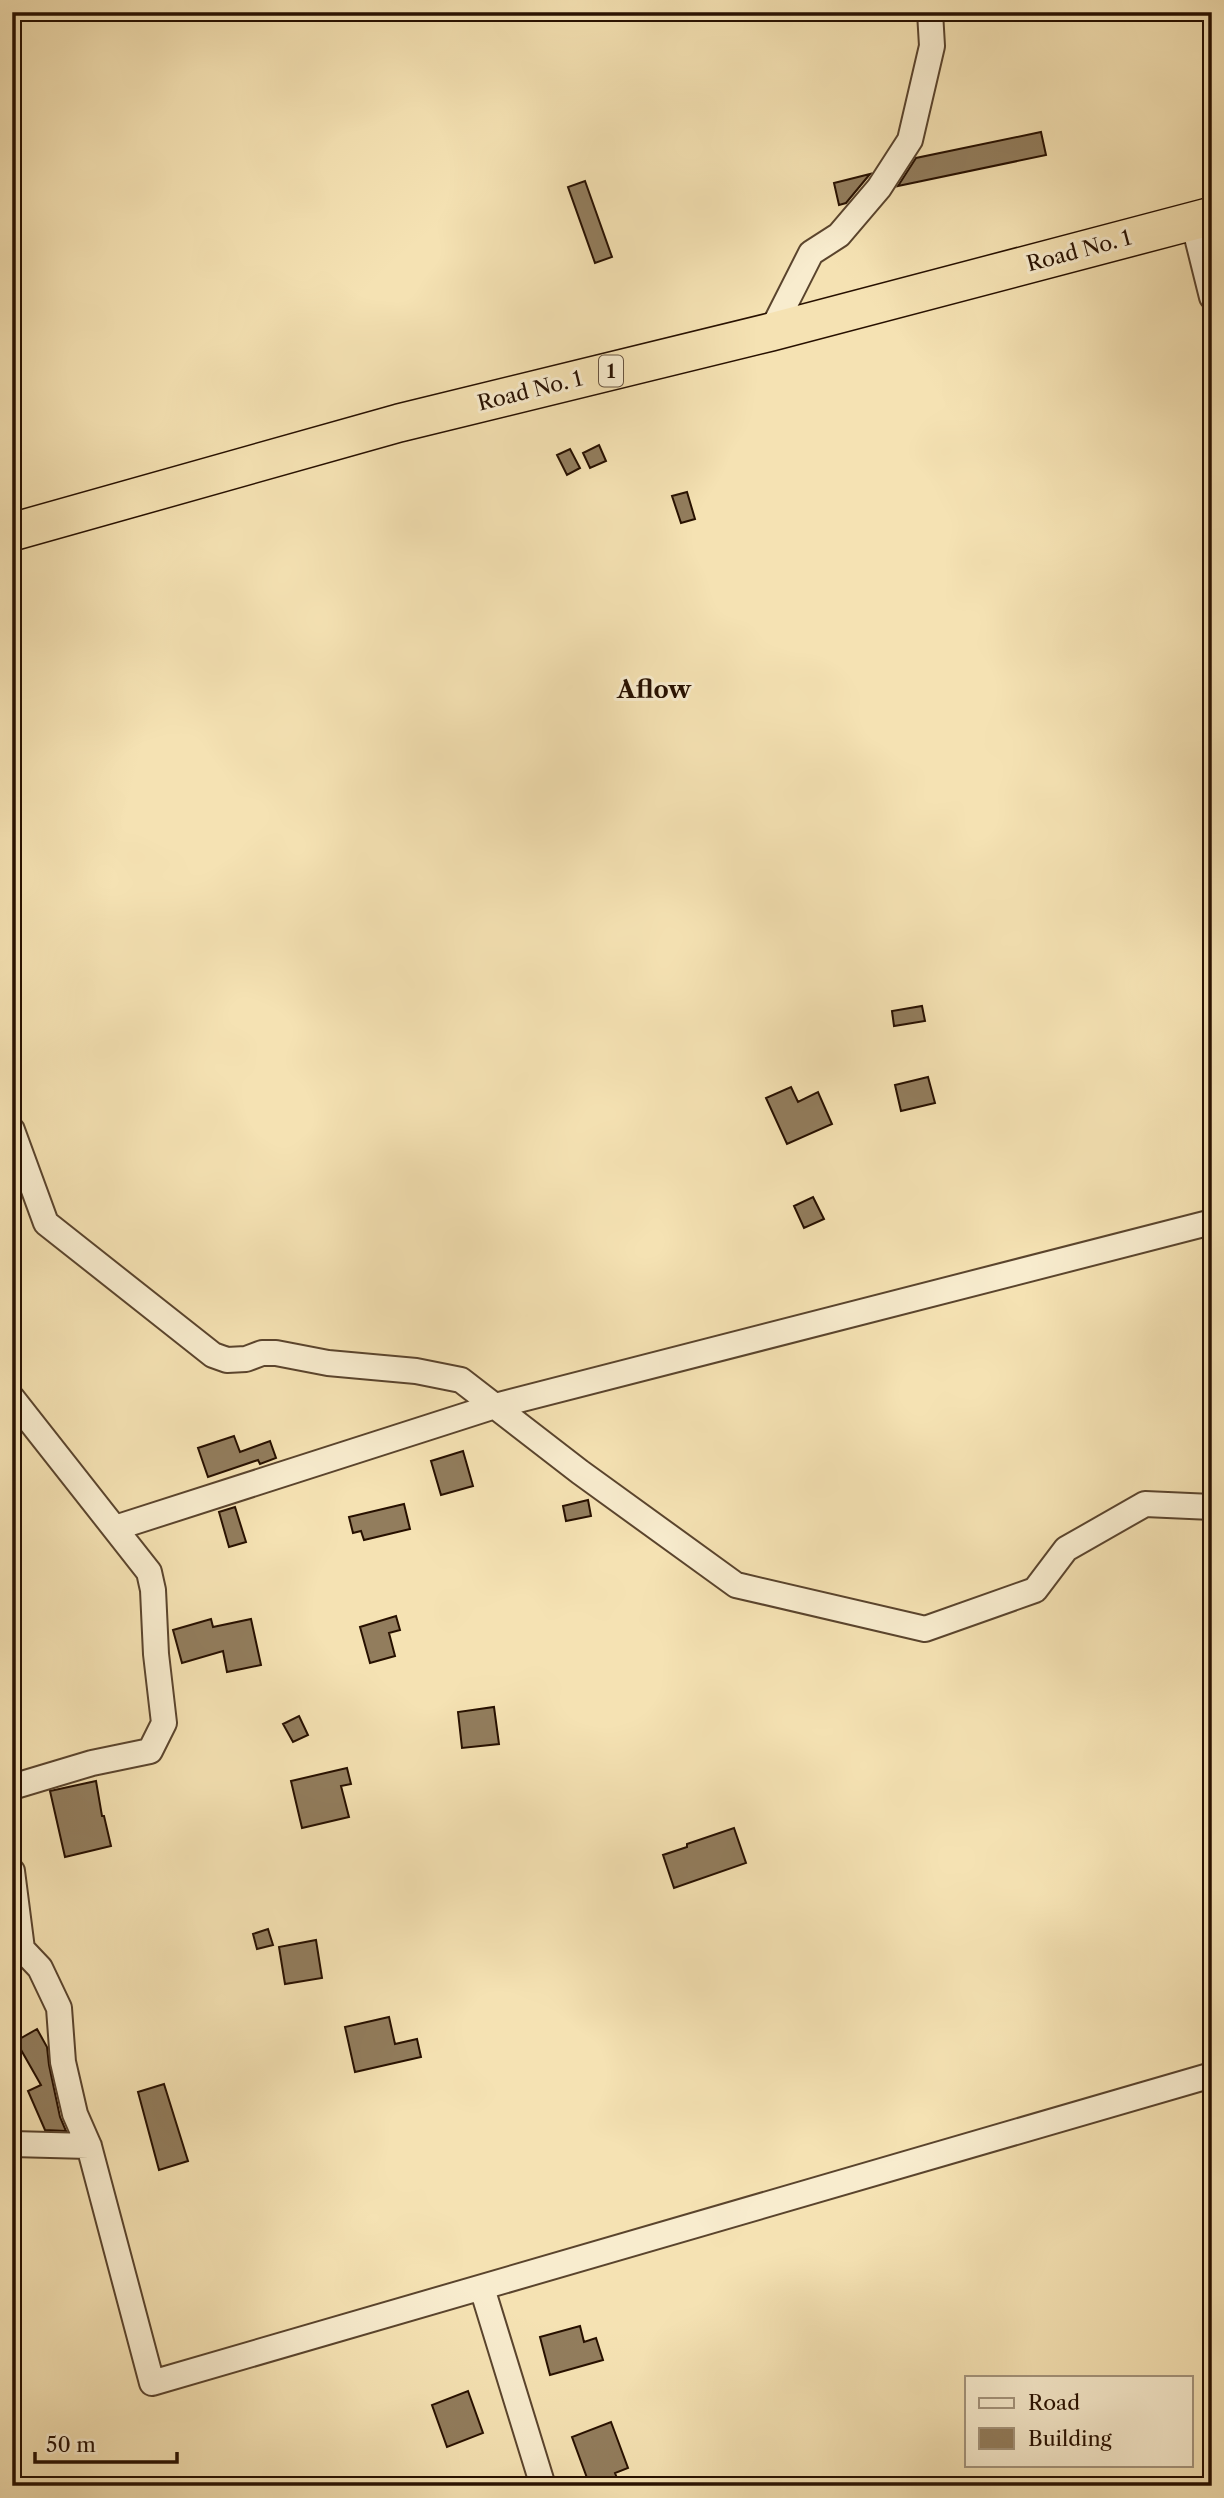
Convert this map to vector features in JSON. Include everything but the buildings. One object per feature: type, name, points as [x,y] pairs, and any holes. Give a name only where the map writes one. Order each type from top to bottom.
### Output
[{"type":"highway","name":"Road No. 1","points":[[12,532],[399,423],[771,332],[1202,218]]},
{"type":"street","points":[[771,332],[811,253],[839,235],[879,188],[910,141],[932,46],[930,12]]},
{"type":"street","points":[[1202,218],[1212,297]]},
{"type":"street","points":[[12,1130],[46,1223],[213,1355],[227,1360],[276,1353],[328,1363],[427,1373],[461,1380],[580,1472],[736,1585],[925,1629],[1035,1590],[1066,1549],[1145,1504],[1212,1507]]},
{"type":"street","points":[[115,1528],[495,1406],[1212,1222]]},
{"type":"street","points":[[12,1398],[149,1572],[153,1590],[156,1654],[164,1723],[150,1751],[92,1763],[12,1787]]},
{"type":"street","points":[[12,1871],[22,1949],[40,1968],[59,2008],[63,2062],[75,2114],[89,2147],[152,2383],[1212,2075]]},
{"type":"street","points":[[12,2144],[89,2147]]},
{"type":"street","points":[[482,2288],[543,2486]]},
{"type":"district","name":"Aflow","points":[[654,690]]}]
